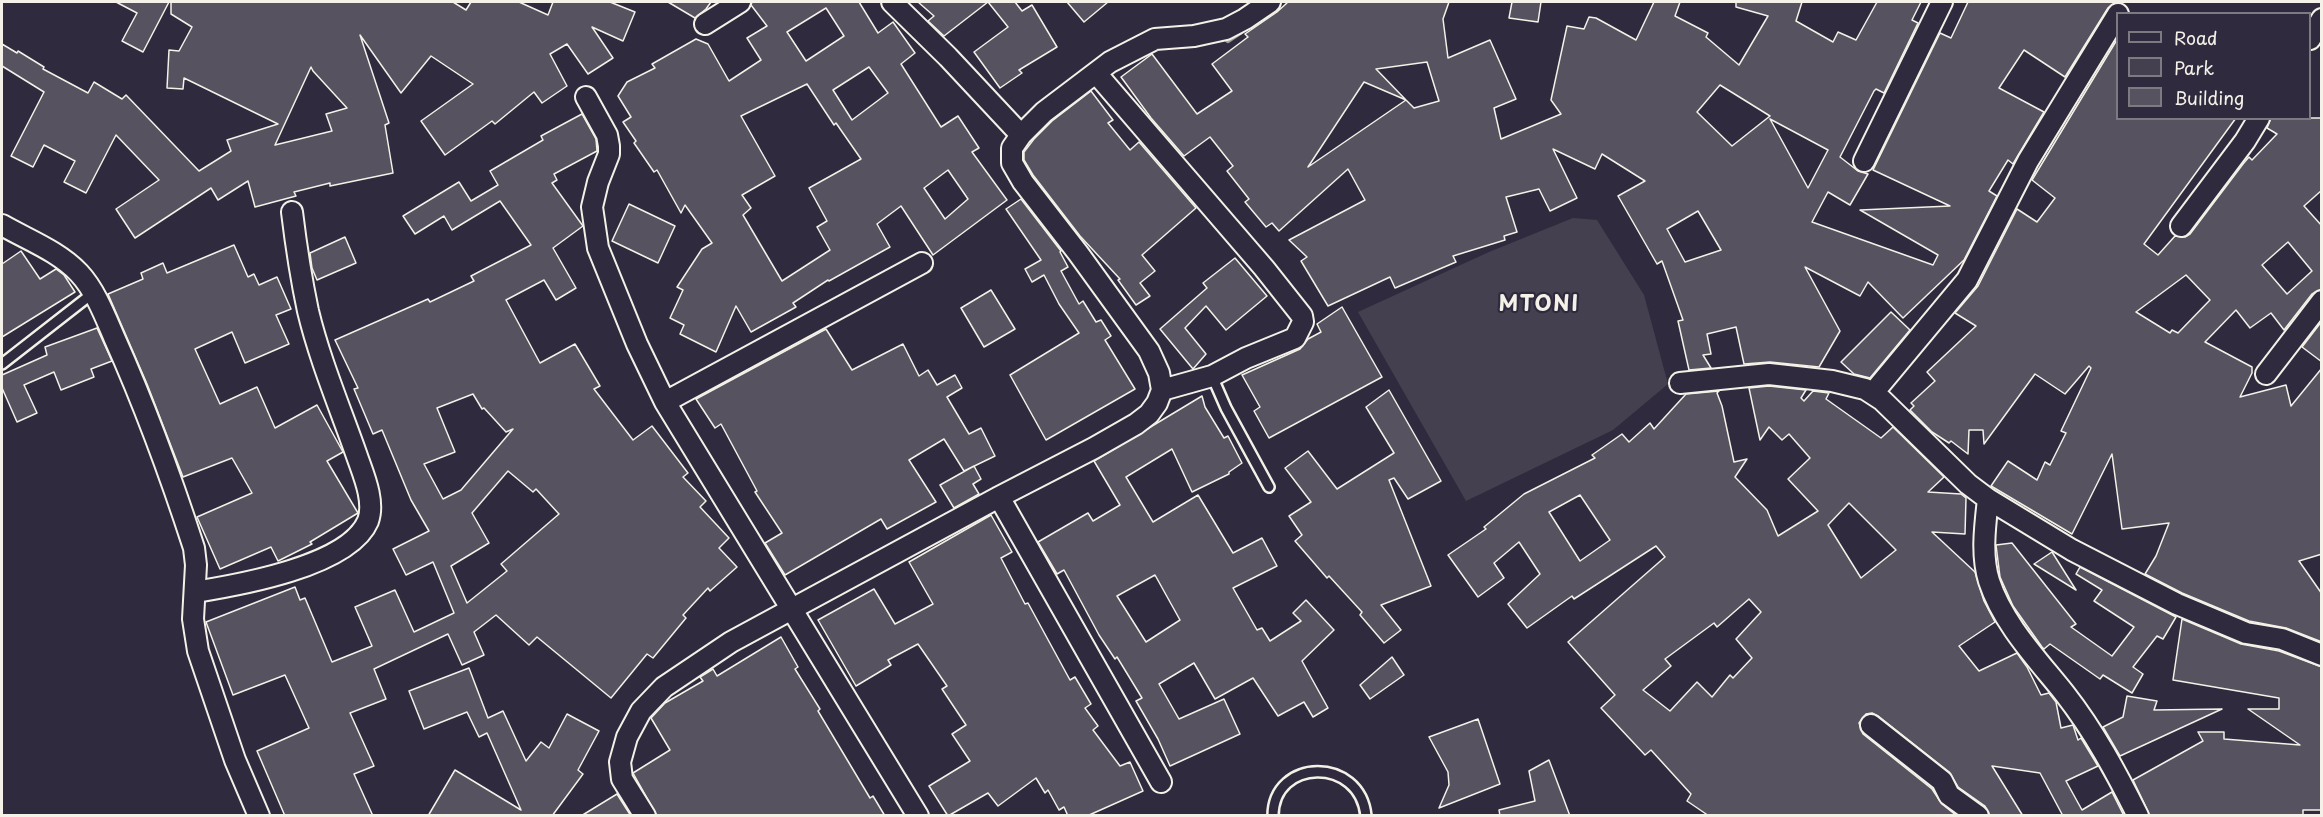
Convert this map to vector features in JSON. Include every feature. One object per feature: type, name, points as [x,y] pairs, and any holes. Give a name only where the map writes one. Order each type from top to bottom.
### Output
[{"type":"street","points":[[705,24],[740,2]]},
{"type":"street","points":[[892,2],[948,57],[1021,135]]},
{"type":"street","points":[[645,816],[622,779],[620,762],[627,737],[641,711],[664,687],[731,642],[1136,424],[1157,404],[1162,390],[1160,373],[1149,351],[1015,171],[1011,156],[1012,148],[1021,135],[1044,112],[1110,62],[1155,39],[1194,36],[1226,29],[1269,2]]},
{"type":"street","points":[[1864,161],[1941,2]]},
{"type":"street","points":[[1873,393],[1967,280],[2028,161],[2116,17]]},
{"type":"street","points":[[2311,37],[2322,19]]},
{"type":"street","points":[[1096,73],[1264,268],[1302,316],[1303,322],[1295,338],[1246,358],[1212,376],[1162,390]]},
{"type":"street","points":[[586,97],[607,135],[609,146],[606,164],[598,182],[592,207],[598,248],[637,344],[665,402],[918,816]]},
{"type":"street","points":[[2181,226],[2258,120]]},
{"type":"street","points":[[195,592],[241,585],[320,561],[354,539],[368,521],[370,505],[363,475],[309,313],[292,212]]},
{"type":"street","points":[[2,225],[60,256],[82,276],[93,293],[124,359],[183,513],[194,548],[193,619],[198,651],[236,760],[260,816]]},
{"type":"street","points":[[665,402],[922,263]]},
{"type":"street","points":[[2266,375],[2322,301]]},
{"type":"street","points":[[1680,383],[1769,374],[1832,381],[1873,393],[1968,484],[1988,499],[2100,566],[2177,604],[2246,633],[2282,639],[2322,655]]},
{"type":"street","points":[[999,497],[1161,782]]},
{"type":"street","points":[[1988,499],[1985,548],[1986,568],[1990,583],[2031,654],[2066,695],[2098,743],[2138,816]]},
{"type":"street","points":[[1871,724],[1942,781],[1949,795],[1978,816]]},
{"type":"lane","points":[[2,364],[93,293]]},
{"type":"lane","points":[[1212,376],[1226,408],[1269,487]]},
{"type":"lane","points":[[1273,816],[1273,808],[1280,792],[1292,779],[1308,772],[1326,771],[1343,777],[1356,789],[1365,804],[1366,816]]},
{"type":"green space","points":[[1573,218],[1597,220],[1644,295],[1668,384],[1613,430],[1466,501],[1358,312],[1489,252]]},
{"type":"building","points":[[116,2],[169,2],[143,52],[122,41],[137,13]]},
{"type":"building","points":[[171,2],[453,2],[466,10],[471,2],[519,2],[548,15],[553,2],[610,2],[635,12],[623,41],[592,27],[613,58],[588,74],[567,44],[550,54],[567,86],[542,103],[534,92],[495,124],[492,121],[445,155],[421,121],[473,84],[431,56],[401,93],[360,35],[389,123],[385,125],[393,173],[330,186],[330,183],[294,192],[296,196],[255,207],[248,181],[218,200],[211,188],[135,238],[116,209],[159,180],[116,135],[86,193],[64,182],[75,161],[44,145],[33,167],[11,156],[44,92],[2,66],[2,44],[17,53],[18,51],[44,67],[43,69],[88,93],[94,82],[122,99],[126,95],[199,171],[231,151],[227,140],[278,124],[184,78],[183,89],[167,88],[169,50],[179,51],[192,27],[171,14]],"holes":[[[311,67],[347,108],[326,114],[332,131],[275,145]]]},
{"type":"building","points":[[668,2],[711,2],[695,18]]},
{"type":"building","points":[[752,2],[859,2],[878,33],[893,22],[915,53],[901,64],[941,127],[958,116],[979,148],[972,152],[1007,200],[933,255],[901,206],[877,224],[890,247],[828,280],[793,303],[796,307],[751,332],[736,306],[716,352],[680,334],[684,325],[670,318],[683,290],[677,287],[702,249],[712,243],[685,205],[681,213],[657,170],[654,172],[634,143],[636,141],[623,122],[631,117],[618,96],[627,82],[655,68],[652,64],[696,39],[708,44],[729,81],[761,60],[747,38],[767,26],[751,5]],"holes":[[[826,8],[844,36],[806,61],[787,32]],[[869,67],[888,93],[852,120],[833,90]],[[807,84],[834,125],[836,123],[861,159],[809,188],[827,221],[817,227],[830,250],[782,281],[743,215],[751,208],[742,195],[775,176],[741,116]],[[948,170],[968,199],[945,219],[924,188]]]},
{"type":"building","points":[[918,2],[988,2],[944,36],[928,21],[934,16]]},
{"type":"building","points":[[988,2],[1015,2],[1022,11],[1032,5],[1057,47],[1019,70],[1022,73],[1000,88],[974,52],[1008,27]]},
{"type":"building","points":[[1067,2],[1108,2],[1084,22]]},
{"type":"building","points":[[1288,2],[1449,2],[1443,19],[1448,58],[1490,40],[1516,99],[1494,108],[1501,139],[1561,114],[1551,100],[1567,26],[1584,29],[1589,17],[1596,18],[1636,40],[1654,2],[1680,2],[1675,16],[1708,33],[1706,37],[1739,65],[1768,16],[1736,7],[1736,2],[1802,2],[1796,21],[1833,42],[1838,32],[1856,40],[1877,2],[1921,2],[1912,20],[1918,23],[1884,93],[1876,89],[1874,91],[1840,157],[1858,171],[1868,174],[1850,205],[1828,192],[1812,222],[1933,265],[1938,255],[1860,210],[1950,206],[1873,170],[1940,33],[1951,38],[1968,2],[2118,2],[2108,8],[2065,77],[2024,50],[1999,88],[2044,112],[2013,164],[2008,160],[1989,191],[1997,196],[1964,260],[1903,318],[1868,282],[1860,296],[1805,267],[1840,331],[1819,367],[1770,362],[1744,364],[1736,327],[1707,334],[1711,354],[1703,355],[1711,368],[1689,370],[1678,321],[1683,320],[1662,261],[1657,264],[1618,196],[1645,181],[1602,154],[1595,169],[1553,149],[1577,198],[1550,211],[1539,189],[1506,197],[1517,232],[1504,236],[1505,240],[1453,256],[1456,262],[1395,288],[1390,277],[1328,306],[1301,261],[1307,257],[1289,240],[1365,200],[1348,169],[1279,231],[1272,223],[1266,227],[1245,202],[1249,199],[1227,171],[1233,166],[1210,137],[1184,156],[1151,118],[1121,77],[1152,54],[1197,114],[1232,91],[1212,64],[1248,37],[1245,34]],"holes":[[[1427,62],[1439,101],[1414,108],[1376,69]],[[1364,82],[1406,100],[1308,167]],[[1720,85],[1770,116],[1732,146],[1697,112]],[[1770,119],[1828,150],[1808,188]],[[1698,211],[1721,250],[1685,262],[1667,229]]]},
{"type":"building","points":[[1512,2],[1541,2],[1538,22],[1509,18]]},
{"type":"building","points":[[2116,41],[2116,120],[2235,120],[2144,244],[2158,255],[2175,236],[2185,237],[2190,234],[2249,157],[2252,160],[2277,134],[2267,128],[2270,120],[2322,118],[2322,190],[2304,206],[2322,226],[2322,289],[2312,294],[2284,330],[2271,313],[2250,328],[2236,310],[2205,342],[2252,367],[2252,373],[2240,397],[2286,385],[2291,406],[2322,368],[2322,554],[2299,561],[2322,594],[2322,642],[2286,628],[2249,621],[2182,593],[2145,574],[2156,556],[2169,523],[2122,529],[2112,454],[2072,534],[1991,486],[2008,461],[2037,480],[2045,462],[2050,465],[2066,433],[2061,431],[2091,368],[2089,366],[2065,394],[2035,374],[1984,444],[1983,430],[1969,430],[1968,454],[1951,441],[1949,443],[1932,432],[1910,410],[1914,406],[1911,403],[1935,381],[1927,372],[1976,326],[1955,313],[1978,286],[2017,209],[2037,222],[2055,198],[2032,180]],"holes":[[[2288,242],[2312,271],[2287,294],[2262,265]],[[2186,275],[2210,300],[2178,333],[2172,330],[2170,333],[2136,312]]]},
{"type":"building","points":[[1091,91],[1113,120],[1108,123],[1130,150],[1139,142],[1196,208],[1142,255],[1155,271],[1140,283],[1150,296],[1136,305],[1118,280],[1120,279],[1080,236],[1024,160],[1024,152],[1034,139],[1052,121]]},
{"type":"building","points":[[582,114],[596,139],[597,151],[554,174],[557,180],[552,183],[583,226],[553,248],[576,288],[556,300],[544,280],[506,300],[540,363],[575,344],[600,386],[594,389],[633,440],[652,426],[688,473],[683,477],[706,501],[700,507],[729,538],[719,548],[737,567],[710,591],[708,588],[683,615],[686,618],[653,658],[647,654],[611,698],[537,637],[529,645],[496,615],[474,632],[484,655],[462,665],[448,634],[374,669],[386,699],[350,713],[374,766],[354,774],[373,816],[285,816],[257,751],[309,728],[285,675],[233,695],[206,622],[295,587],[300,600],[305,598],[332,662],[372,646],[355,607],[395,590],[414,632],[454,613],[433,562],[406,575],[393,549],[429,531],[411,500],[382,430],[373,434],[354,389],[358,388],[335,340],[428,299],[430,302],[474,281],[471,276],[531,245],[500,201],[452,230],[444,216],[415,234],[403,216],[459,182],[471,201],[498,185],[490,171],[543,140],[541,136]],"holes":[[[473,394],[482,409],[484,408],[506,432],[513,429],[461,490],[443,499],[424,464],[455,452],[437,408]],[[508,471],[533,492],[536,489],[559,514],[501,564],[507,571],[467,603],[451,566],[489,543],[472,513]]]},
{"type":"building","points":[[1021,199],[1061,251],[1068,267],[1061,271],[1079,304],[1083,301],[1096,322],[1101,320],[1111,336],[1105,340],[1135,389],[1046,440],[1010,375],[1079,333],[1059,304],[1044,275],[1032,282],[1025,269],[1041,260],[1006,209]]},
{"type":"building","points":[[629,204],[675,226],[658,263],[612,241]]},
{"type":"building","points":[[345,237],[356,263],[317,280],[312,268],[310,253]]},
{"type":"building","points":[[234,245],[248,277],[254,274],[259,285],[277,277],[291,309],[276,315],[289,344],[245,363],[232,332],[195,349],[220,404],[257,387],[275,428],[317,405],[343,452],[327,461],[358,513],[310,542],[312,544],[278,561],[271,547],[220,569],[197,517],[252,493],[232,458],[183,477],[147,384],[108,294],[143,279],[141,273],[163,263],[167,273]]},
{"type":"building","points":[[21,251],[40,279],[56,269],[64,275],[75,292],[2,337],[2,264]]},
{"type":"building","points":[[1235,258],[1267,296],[1226,330],[1206,306],[1185,328],[1206,354],[1193,369],[1160,329],[1207,288],[1203,283]]},
{"type":"building","points":[[991,290],[1015,329],[984,347],[961,308]]},
{"type":"building","points":[[1342,307],[1382,377],[1269,438],[1254,411],[1260,407],[1242,375],[1300,349],[1308,339],[1321,332],[1317,324]]},
{"type":"building","points":[[1891,312],[1910,330],[1870,378],[1854,374],[1841,362]]},
{"type":"building","points":[[2322,321],[2322,362],[2302,347]]},
{"type":"building","points":[[97,328],[112,361],[91,369],[94,377],[61,390],[54,372],[24,385],[37,413],[17,422],[2,388],[2,375],[47,355],[45,347]]},
{"type":"building","points":[[826,329],[852,370],[903,344],[919,376],[928,370],[937,385],[955,375],[962,388],[947,397],[969,434],[981,428],[995,456],[964,471],[944,439],[909,460],[936,502],[887,529],[881,519],[785,575],[765,543],[782,533],[755,492],[757,491],[721,424],[715,428],[696,399]]},
{"type":"building","points":[[1769,386],[1806,390],[1801,398],[1804,401],[1813,391],[1829,393],[1826,399],[1881,438],[1893,427],[1944,477],[1928,492],[1961,494],[1966,498],[1965,534],[1932,532],[1975,572],[1984,601],[1995,622],[1959,646],[1979,671],[2017,653],[2041,695],[2049,693],[2056,702],[2061,728],[2073,725],[2078,740],[2081,738],[2098,766],[2066,781],[2082,810],[2112,792],[2124,816],[2063,816],[2040,773],[1992,766],[2023,816],[1990,816],[1985,806],[1958,787],[1949,772],[1872,713],[1866,714],[1859,723],[1863,734],[1932,789],[1942,804],[1957,816],[1709,816],[1687,801],[1691,794],[1651,750],[1645,755],[1601,708],[1615,695],[1568,642],[1665,557],[1656,546],[1574,599],[1572,596],[1527,628],[1508,604],[1540,574],[1519,542],[1494,563],[1504,578],[1478,597],[1448,555],[1486,529],[1484,527],[1524,494],[1595,458],[1592,455],[1622,434],[1629,442],[1650,423],[1654,429],[1686,394],[1719,391],[1717,393],[1734,462],[1747,459],[1735,477],[1767,510],[1778,536],[1818,511],[1788,479],[1810,458],[1789,434],[1782,440],[1769,427],[1760,440],[1749,388]],"holes":[[[1580,495],[1610,540],[1580,561],[1549,512]],[[1849,503],[1896,550],[1861,578],[1828,525]],[[1749,599],[1761,612],[1736,639],[1752,658],[1733,678],[1730,675],[1712,697],[1697,682],[1670,711],[1643,690],[1671,666],[1665,659],[1714,623],[1717,627]]]},
{"type":"building","points":[[1389,390],[1441,481],[1408,499],[1394,478],[1389,480],[1431,586],[1381,605],[1401,630],[1384,643],[1360,615],[1362,612],[1329,576],[1327,578],[1295,541],[1302,535],[1289,516],[1311,502],[1285,468],[1308,451],[1337,489],[1394,453],[1366,407]]},
{"type":"building","points":[[1202,396],[1205,407],[1224,438],[1228,436],[1242,463],[1229,474],[1192,492],[1172,449],[1126,477],[1153,522],[1198,495],[1233,553],[1262,538],[1277,566],[1233,588],[1257,630],[1262,628],[1270,641],[1301,621],[1293,613],[1306,600],[1334,630],[1302,661],[1328,708],[1313,717],[1304,702],[1278,716],[1253,678],[1215,699],[1194,663],[1159,684],[1179,719],[1224,699],[1240,734],[1170,766],[1158,739],[1136,701],[1142,698],[1117,657],[1115,659],[1099,635],[1064,570],[1057,574],[1038,542],[1088,513],[1093,521],[1120,505],[1094,461]],"holes":[[[1155,575],[1180,620],[1146,642],[1117,596]]]},
{"type":"building","points":[[974,466],[981,479],[973,484],[979,494],[954,508],[940,485]]},
{"type":"building","points":[[991,515],[1012,552],[1001,558],[1070,680],[1075,677],[1091,704],[1085,708],[1098,726],[1093,730],[1120,766],[1130,762],[1143,791],[1087,816],[1068,816],[1064,807],[1059,810],[1048,790],[1045,793],[1036,778],[998,806],[988,793],[948,816],[929,786],[970,761],[952,734],[966,725],[942,689],[947,686],[918,644],[888,660],[891,665],[856,686],[818,620],[874,589],[895,624],[933,604],[909,562]]},
{"type":"building","points":[[2012,543],[2076,624],[2071,627],[2112,656],[2134,627],[2094,601],[2102,590],[2076,574],[2080,567],[2176,617],[2163,639],[2157,636],[2133,667],[2143,674],[2132,693],[2103,675],[2100,679],[2050,644],[2044,649],[2042,647],[2013,606],[2000,577],[1996,545]]},
{"type":"building","points":[[2052,552],[2076,590],[2034,564]]},
{"type":"building","points":[[2182,619],[2241,644],[2279,651],[2322,667],[2322,810],[2303,810],[2303,816],[2150,816],[2133,780],[2203,741],[2198,732],[2224,732],[2224,739],[2300,745],[2248,709],[2279,709],[2279,698],[2173,680]]},
{"type":"building","points":[[781,637],[798,667],[795,669],[820,709],[818,711],[870,798],[873,796],[885,816],[657,816],[633,773],[670,750],[651,718],[665,703],[703,681],[700,677],[713,669],[717,676]]},
{"type":"building","points":[[1392,657],[1404,675],[1370,699],[1360,685]]},
{"type":"building","points":[[469,668],[488,718],[503,711],[526,761],[541,742],[549,748],[567,714],[599,731],[578,770],[583,774],[552,816],[428,816],[455,770],[521,810],[487,733],[479,737],[467,712],[424,729],[409,691]]},
{"type":"building","points":[[2127,696],[2157,701],[2154,710],[2222,709],[2120,756],[2103,727],[2123,717]]},
{"type":"building","points":[[1478,719],[1500,784],[1439,808],[1449,785],[1448,772],[1429,737]]},
{"type":"building","points":[[1549,760],[1570,816],[1500,816],[1499,810],[1535,801],[1529,771]]},
{"type":"building","points":[[617,794],[631,816],[581,816]]},
{"type":"waterway","points":[[1228,40],[1240,32]]},
{"type":"district","name":"MTONI","points":[[1539,305]]}]
